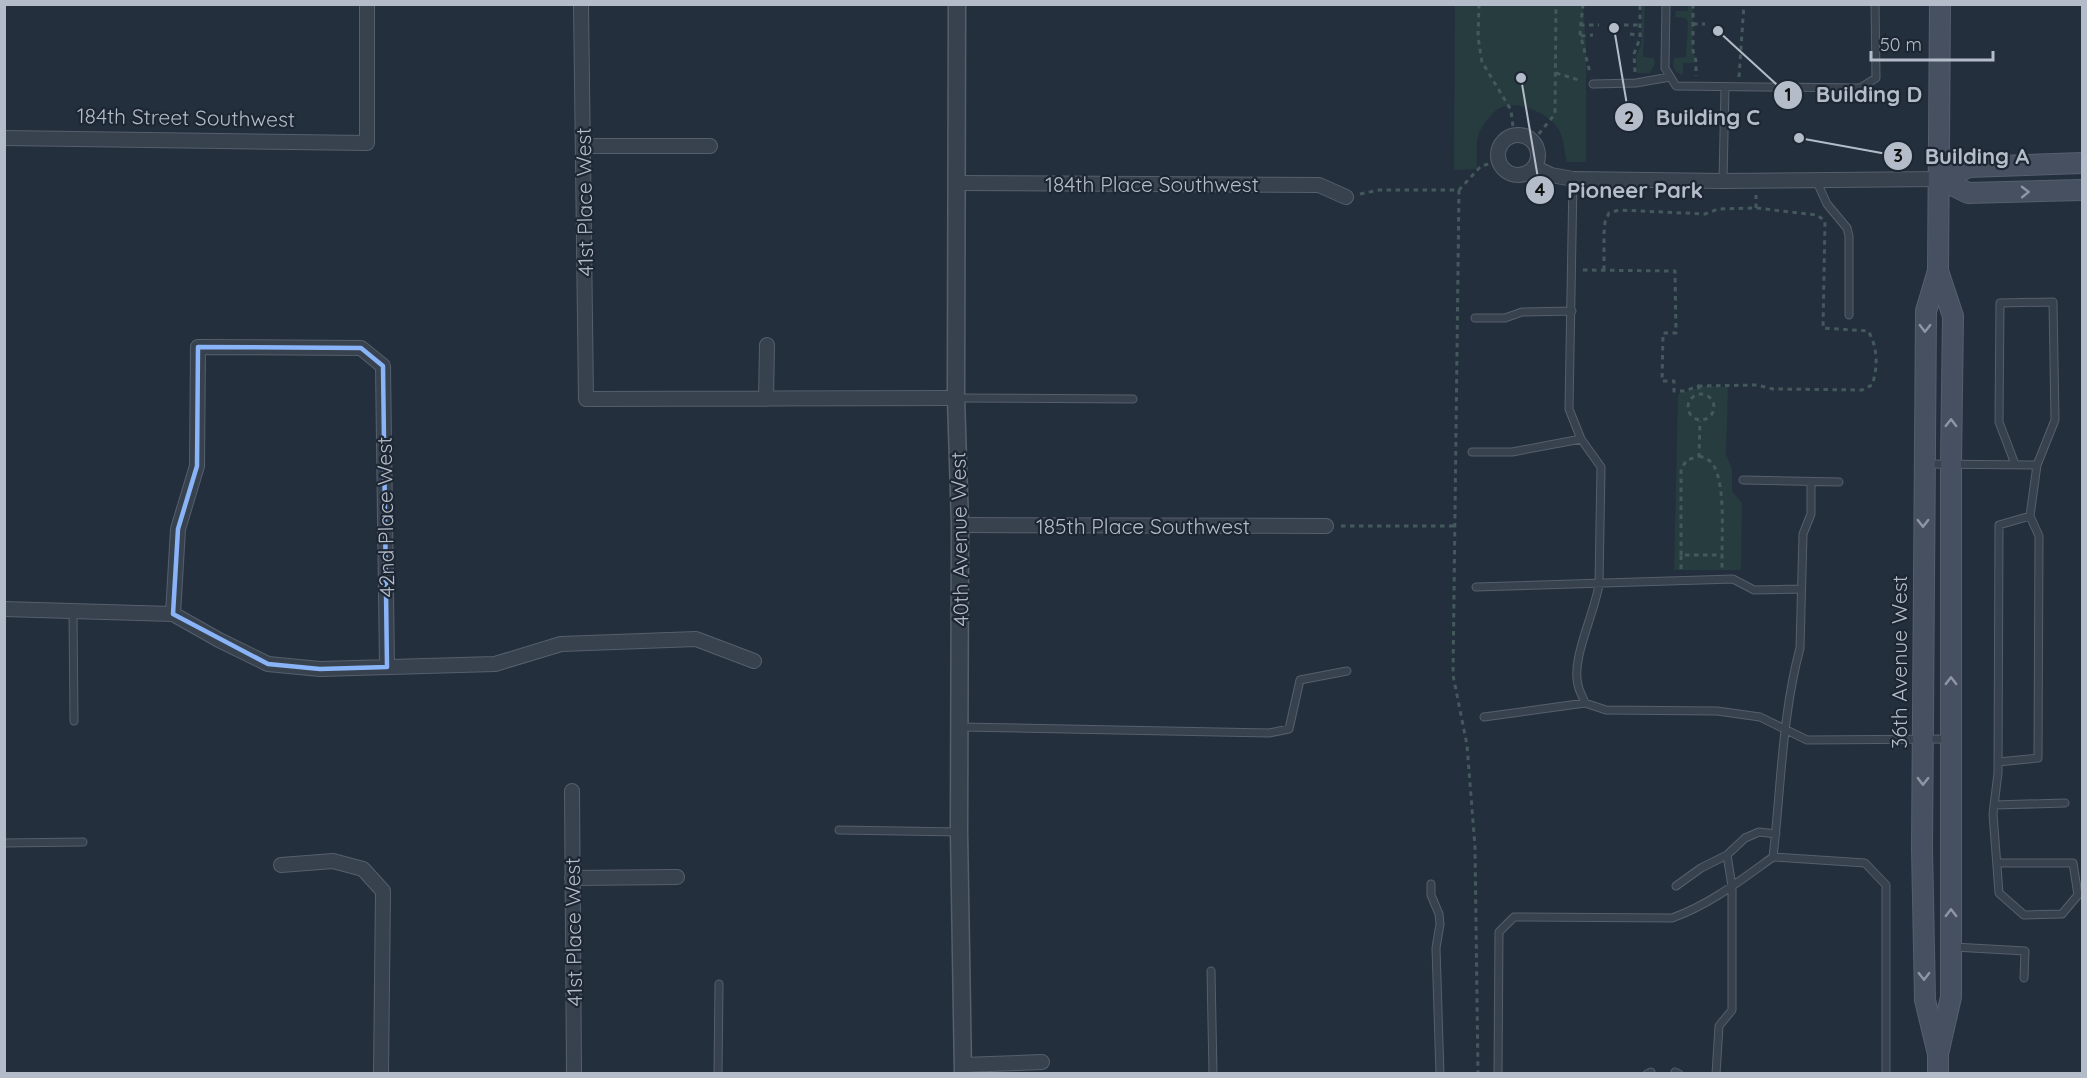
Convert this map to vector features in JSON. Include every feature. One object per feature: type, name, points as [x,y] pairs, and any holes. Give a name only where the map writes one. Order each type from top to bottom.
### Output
[{"type":"main road","name":"36th Avenue West","points":[[1938,1054],[1924,1000],[1922,849],[1923,464],[1926,311],[1938,271],[1940,4]]},
{"type":"main road","points":[[1940,179],[1969,167],[2082,163]]},
{"type":"main road","points":[[1940,179],[1968,193],[2082,190]]},
{"type":"main road","name":"36th Avenue West","points":[[1938,271],[1953,316],[1950,464],[1951,997],[1938,1054],[1938,1074]]},
{"type":"street","name":"184th Street Southwest","points":[[4,138],[367,143],[367,4]]},
{"type":"street","name":"41st Place West","points":[[581,4],[586,399],[766,399]]},
{"type":"street","name":"40th Avenue West","points":[[957,4],[956,398],[960,525],[959,832],[963,1069]]},
{"type":"street","points":[[1514,135],[1521,135],[1533,141],[1538,154],[1534,167],[1524,174],[1512,174],[1507,171],[1500,161],[1500,149],[1503,142],[1514,135]]},
{"type":"street","points":[[584,146],[710,146]]},
{"type":"street","points":[[1534,167],[1551,175],[1573,179],[1940,179]]},
{"type":"street","name":"184th Place Southwest","points":[[956,183],[1318,185],[1346,197]]},
{"type":"street","points":[[767,345],[766,399],[956,398]]},
{"type":"street","name":"42nd Place West","points":[[173,614],[178,529],[197,466],[198,347],[361,348],[383,366],[387,667]]},
{"type":"street","name":"185th Place Southwest","points":[[960,525],[1326,526]]},
{"type":"street","points":[[4,609],[173,614],[267,664],[320,669],[495,664],[561,644],[696,639],[754,661]]},
{"type":"street","name":"41st Place West","points":[[572,791],[574,1074]]},
{"type":"street","points":[[281,865],[333,861],[363,869],[383,891],[381,1074]]},
{"type":"street","points":[[572,878],[677,877]]},
{"type":"street","points":[[963,1069],[1042,1062]]},
{"type":"lane","points":[[1666,4],[1665,68],[1676,86],[1739,88],[1860,88],[1876,78],[1875,4]]},
{"type":"lane","points":[[1593,84],[1656,81],[1670,77]]},
{"type":"lane","points":[[1723,180],[1725,87]]},
{"type":"lane","points":[[1573,179],[1569,409],[1581,439],[1601,467],[1598,596],[1579,658],[1577,683],[1585,702]]},
{"type":"lane","points":[[1816,180],[1827,204],[1847,228],[1850,236],[1849,315]]},
{"type":"lane","points":[[1998,762],[2038,758],[2039,536],[2030,516],[2037,465],[2055,420],[2053,302],[2000,303],[1999,422],[2015,464]]},
{"type":"lane","points":[[1475,318],[1504,318],[1522,312],[1572,311]]},
{"type":"lane","points":[[956,398],[1133,399]]},
{"type":"lane","points":[[1472,452],[1512,452],[1581,439]]},
{"type":"lane","points":[[1923,464],[2037,465]]},
{"type":"lane","points":[[1743,480],[1839,483]]},
{"type":"lane","points":[[1773,857],[1786,730],[1800,648],[1803,534],[1811,514],[1810,482]]},
{"type":"lane","points":[[1996,863],[2073,863],[2078,895],[2062,914],[2024,915],[1999,893],[1996,863],[1993,814],[1998,762],[2000,525],[2030,516]]},
{"type":"lane","points":[[1476,587],[1733,579],[1754,590],[1800,589]]},
{"type":"lane","points":[[73,611],[74,721]]},
{"type":"lane","points":[[960,727],[1269,733],[1289,729],[1300,680],[1347,671]]},
{"type":"lane","points":[[1484,717],[1585,702],[1606,710],[1717,711],[1760,717],[1807,740],[1950,739]]},
{"type":"lane","points":[[1994,805],[2065,803]]},
{"type":"lane","points":[[839,830],[959,832]]},
{"type":"lane","points":[[1676,886],[1701,868],[1727,855],[1745,838],[1759,832],[1776,834]]},
{"type":"lane","points":[[4,843],[83,842]]},
{"type":"lane","points":[[1716,1074],[1719,1026],[1732,1010],[1732,886],[1727,855]]},
{"type":"lane","points":[[1498,1074],[1499,932],[1514,917],[1672,918],[1690,912],[1773,857],[1865,863],[1886,885],[1886,1074]]},
{"type":"lane","points":[[1431,884],[1431,895],[1439,914],[1440,924],[1436,948],[1440,1074]]},
{"type":"lane","points":[[1951,947],[2025,951],[2024,978]]},
{"type":"lane","points":[[1211,971],[1213,1074]]},
{"type":"lane","points":[[718,1074],[719,984]]},
{"type":"path","points":[[1479,4],[1478,37],[1482,63],[1512,110],[1514,135]]},
{"type":"path","points":[[1533,141],[1555,114],[1556,4]]},
{"type":"path","points":[[1583,4],[1581,36],[1593,84]]},
{"type":"path","points":[[1633,83],[1634,54],[1639,43],[1640,4]]},
{"type":"path","points":[[1693,4],[1693,51],[1696,61],[1697,87]]},
{"type":"path","points":[[1739,88],[1744,4]]},
{"type":"path","points":[[1693,24],[1705,24]]},
{"type":"path","points":[[1580,25],[1599,25]]},
{"type":"path","points":[[1624,25],[1638,25]]},
{"type":"path","points":[[1629,34],[1639,35]]},
{"type":"path","points":[[1581,36],[1593,35]]},
{"type":"path","points":[[1556,73],[1593,84]]},
{"type":"path","points":[[1478,1074],[1475,847],[1467,745],[1453,675],[1459,190],[1481,166],[1500,161]]},
{"type":"path","points":[[1346,197],[1379,190],[1459,190]]},
{"type":"path","points":[[1756,194],[1756,208]]},
{"type":"path","points":[[1572,270],[1675,271],[1676,333],[1663,333],[1662,381],[1674,381],[1674,391],[1685,391],[1698,386],[1757,385],[1773,389],[1862,390],[1872,385],[1875,376],[1875,341],[1868,331],[1823,328],[1825,221],[1817,215],[1756,208],[1718,209],[1705,214],[1619,210],[1609,213],[1605,222],[1604,270]]},
{"type":"path","points":[[1698,386],[1701,394],[1710,398],[1714,406],[1712,415],[1700,421],[1690,415],[1688,406],[1691,399],[1701,394]]},
{"type":"path","points":[[1699,456],[1700,421]]},
{"type":"path","points":[[1680,571],[1681,469],[1687,460],[1699,456],[1710,460],[1715,467],[1722,502],[1722,572]]},
{"type":"path","points":[[1326,526],[1456,526]]},
{"type":"path","points":[[1681,555],[1722,555]]},
{"type":"highlighted area","points":[[198,347],[361,348],[383,366],[387,667],[320,669],[268,664],[173,614],[178,529],[197,466]]},
{"type":"green space","points":[[1455,5],[1583,5],[1586,49],[1586,162],[1567,162],[1561,134],[1549,119],[1534,110],[1509,105],[1495,111],[1478,135],[1477,169],[1454,170]]},
{"type":"green space","points":[[1642,5],[1645,5],[1643,57],[1654,58],[1655,63],[1650,73],[1637,73],[1636,56],[1641,45]]},
{"type":"green space","points":[[1688,5],[1693,5],[1693,51],[1696,61],[1683,63],[1683,75],[1676,72],[1673,65],[1674,58],[1686,57],[1688,23],[1686,18],[1675,17],[1676,11],[1688,11]]},
{"type":"green space","points":[[1705,386],[1728,387],[1726,454],[1732,469],[1732,491],[1742,503],[1741,570],[1674,570],[1678,394]]},
{"type":"place","name":"Building C","points":[[1614,28]]},
{"type":"place","name":"Building D","points":[[1718,31]]},
{"type":"place","name":"Pioneer Park","points":[[1521,78]]},
{"type":"place","name":"Building A","points":[[1799,138]]}]
